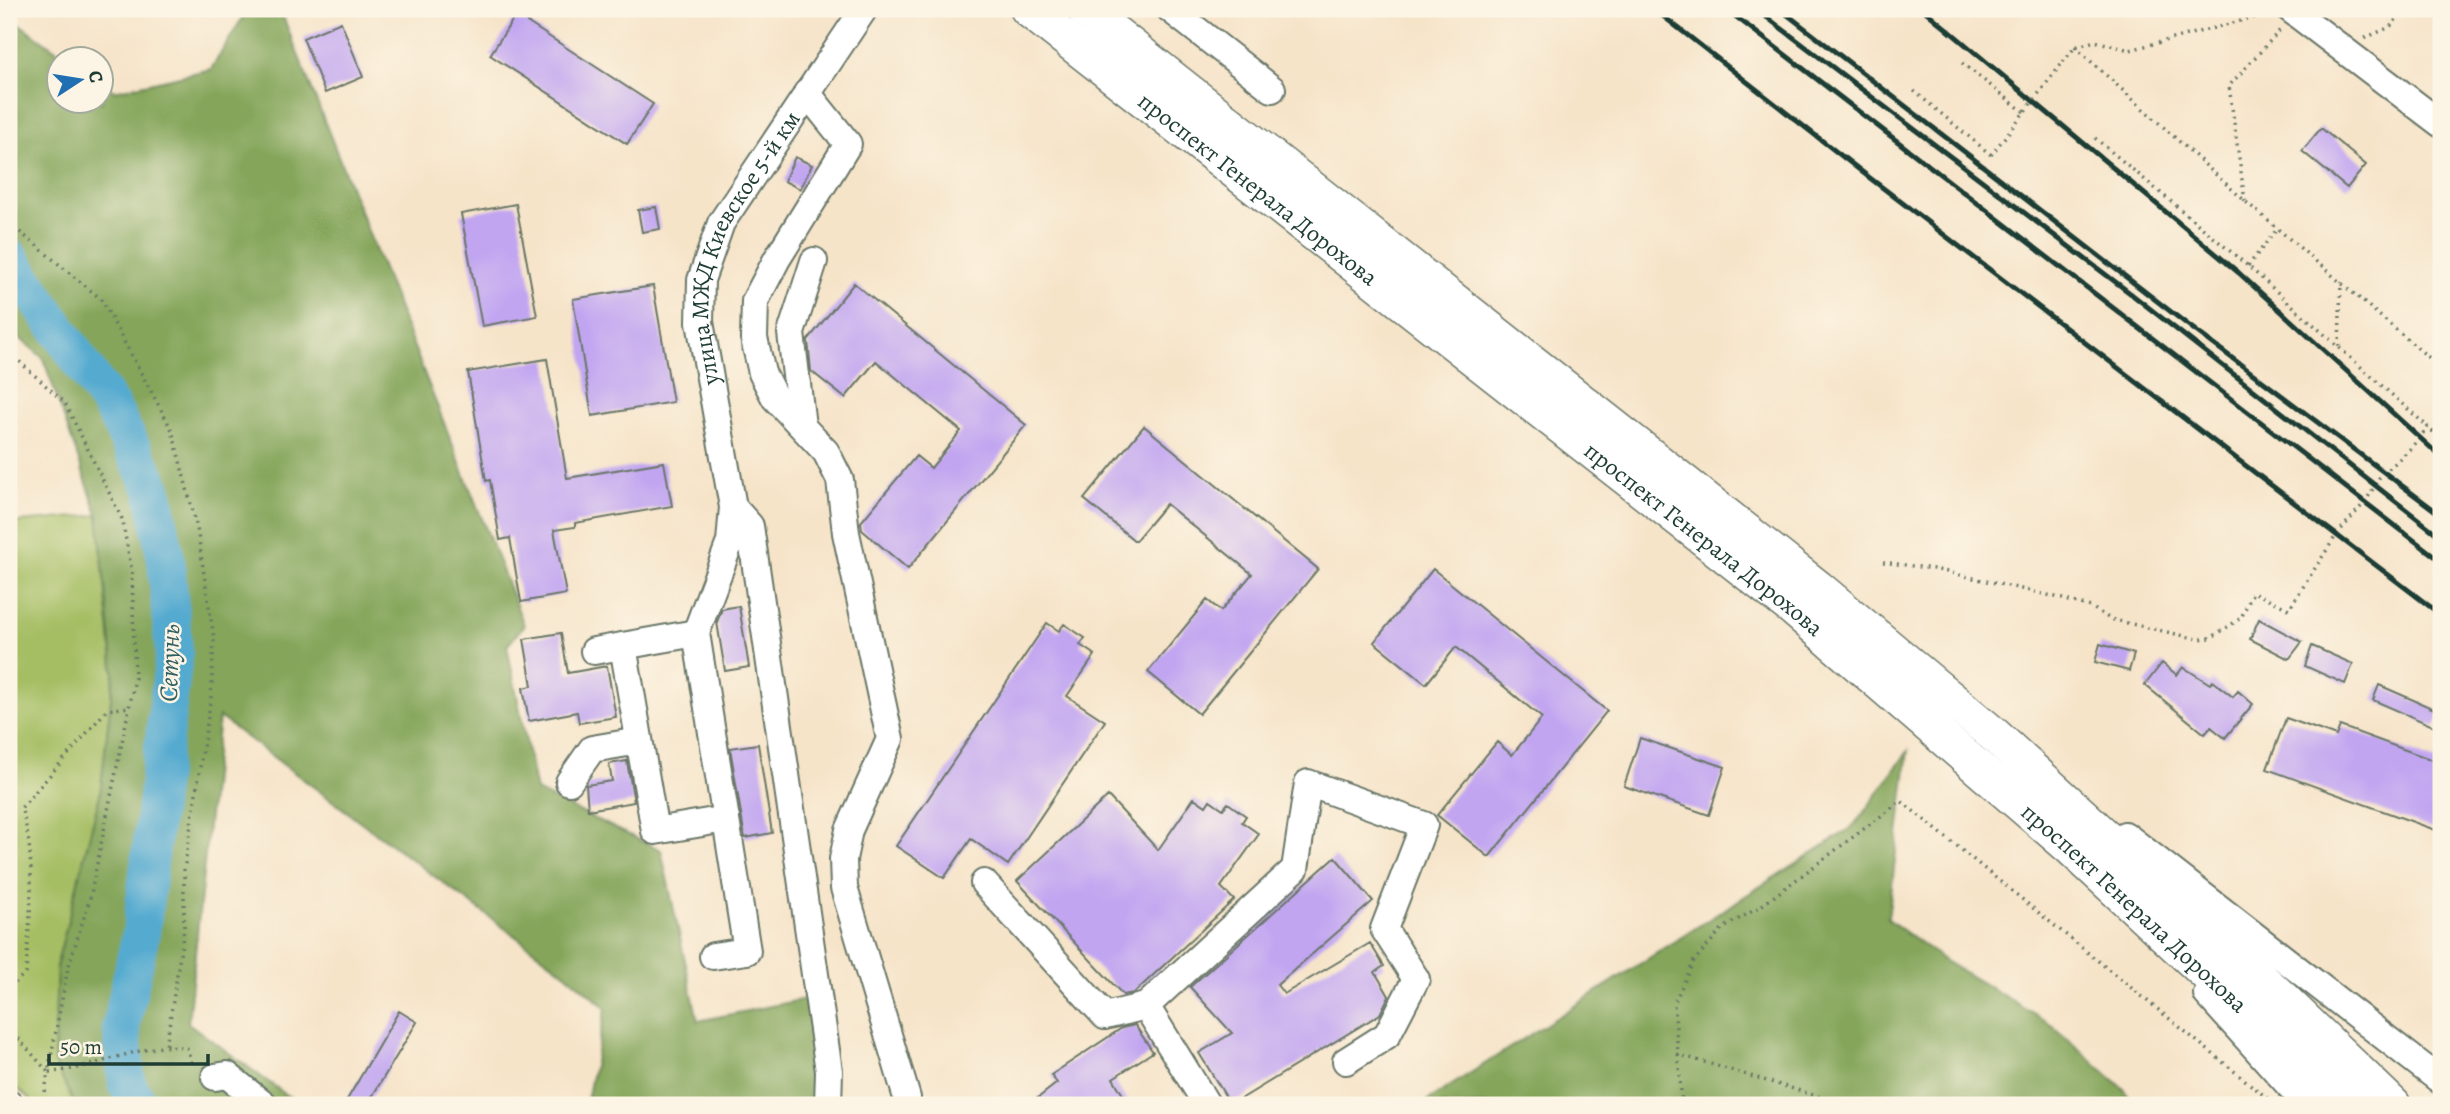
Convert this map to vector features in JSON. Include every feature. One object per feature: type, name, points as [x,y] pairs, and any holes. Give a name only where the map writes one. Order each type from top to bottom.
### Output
[{"type":"main road","name":"проспект Генерала Дорохова","points":[[1028,9],[1794,609],[2070,847],[2348,1105]]},
{"type":"main road","name":"проспект Генерала Дорохова","points":[[1084,9],[1818,588],[1993,734],[2285,1001],[2393,1105]]},
{"type":"street","name":"улица МЖД Киевское 5-й км","points":[[733,507],[700,322],[701,280],[721,223],[863,9]]},
{"type":"street","points":[[1170,9],[1272,89]]},
{"type":"street","points":[[2296,13],[2441,124]]},
{"type":"street","points":[[807,93],[848,144],[777,259],[755,301],[754,338],[762,373],[775,398],[826,452],[840,480],[846,533],[890,739],[849,830],[843,859],[844,888],[852,921],[866,954],[907,1098]]},
{"type":"street","points":[[802,426],[791,332],[814,261]]},
{"type":"street","points":[[713,957],[747,951],[696,634],[730,542],[733,507]]},
{"type":"street","points":[[733,507],[750,526],[829,1071],[828,1105]]},
{"type":"street","points":[[594,651],[696,634]]},
{"type":"street","points":[[623,646],[655,831],[726,819]]},
{"type":"street","points":[[1993,734],[2441,1081]]},
{"type":"street","points":[[569,782],[592,749],[639,741]]},
{"type":"street","points":[[984,883],[1105,1016],[1146,1006],[1295,869],[1308,783],[1424,825],[1384,929],[1416,979],[1387,1035],[1346,1061]]},
{"type":"street","points":[[2070,847],[2307,1105]]},
{"type":"street","points":[[1146,1006],[1207,1105]]},
{"type":"street","points":[[204,1074],[227,1074],[264,1105]]},
{"type":"path","points":[[2344,48],[2390,27],[2405,9]]},
{"type":"path","points":[[1914,91],[1991,155],[2075,47],[2095,41],[2130,50],[2296,13]]},
{"type":"path","points":[[2245,201],[2229,86],[2296,13]]},
{"type":"path","points":[[2075,47],[2245,201],[2441,368]]},
{"type":"path","points":[[1962,63],[2024,112]]},
{"type":"path","points":[[2095,138],[2339,346],[2441,440]]},
{"type":"path","points":[[9,223],[101,299],[172,430],[197,528],[214,639],[211,685],[184,870],[184,929],[166,1046]]},
{"type":"path","points":[[2248,267],[2278,228]]},
{"type":"path","points":[[2339,346],[2341,282]]},
{"type":"path","points":[[9,352],[65,403],[122,519],[132,572],[135,679],[90,898],[68,968],[44,1099],[47,1105]]},
{"type":"path","points":[[1883,562],[1934,569],[2052,596],[2091,607],[2127,624],[2198,639],[2211,638],[2241,618],[2253,592],[2289,609],[2337,534],[2366,500],[2379,478],[2411,449],[2428,427]]},
{"type":"path","points":[[9,987],[26,973],[29,832],[21,808],[107,710],[130,707]]},
{"type":"path","points":[[1682,1105],[1674,1003],[1694,961],[1722,929],[1761,906],[1901,801],[2263,1098],[2274,1103]]},
{"type":"path","points":[[9,1028],[48,1073]]},
{"type":"path","points":[[48,1073],[99,1065],[166,1046],[187,1048],[204,1074]]},
{"type":"path","points":[[1678,1054],[1847,1105]]},
{"type":"path","points":[[38,1105],[44,1099]]},
{"type":"green space","points":[[248,9],[280,9],[524,625],[507,646],[536,791],[661,850],[698,1021],[810,998],[816,1105],[586,1105],[606,1008],[561,970],[219,717],[188,1023],[300,1105],[75,1105],[54,1062],[57,964],[100,795],[114,673],[98,515],[43,358],[9,329],[9,17],[50,46],[46,46],[46,116],[116,116],[116,91],[211,69]]},
{"type":"green space","points":[[98,515],[114,674],[100,795],[57,964],[54,1062],[75,1105],[37,1105],[9,1082],[9,523]]},
{"type":"green space","points":[[1908,751],[1888,919],[1945,961],[2048,1022],[2124,1089],[2133,1105],[1421,1105],[1854,826]]},
{"type":"building","points":[[516,15],[653,104],[627,144],[490,55]]},
{"type":"building","points":[[341,22],[363,77],[325,93],[303,38]]},
{"type":"building","points":[[2321,128],[2366,165],[2347,188],[2302,151]]},
{"type":"building","points":[[795,157],[812,165],[800,189],[784,181]]},
{"type":"building","points":[[516,204],[537,316],[482,326],[461,214]]},
{"type":"building","points":[[656,207],[660,229],[642,232],[638,210]]},
{"type":"building","points":[[854,283],[1026,425],[908,569],[862,530],[861,522],[916,456],[931,468],[961,431],[876,361],[845,398],[811,371],[808,340]]},
{"type":"building","points":[[653,286],[673,402],[592,416],[573,299]]},
{"type":"building","points":[[547,359],[567,478],[664,462],[672,506],[575,523],[575,527],[554,530],[566,594],[521,602],[510,538],[500,540],[490,480],[486,481],[468,372]]},
{"type":"building","points":[[1144,426],[1318,569],[1199,714],[1148,672],[1207,600],[1221,611],[1252,574],[1166,504],[1135,541],[1084,499]]},
{"type":"building","points":[[1433,569],[1607,711],[1489,857],[1437,815],[1497,742],[1512,755],[1542,718],[1456,647],[1426,684],[1374,642]]},
{"type":"building","points":[[739,606],[749,667],[725,671],[717,622],[722,609]]},
{"type":"building","points":[[2259,619],[2302,642],[2289,659],[2250,639]]},
{"type":"building","points":[[1047,623],[1059,631],[1064,624],[1085,638],[1080,645],[1095,655],[1067,696],[1105,721],[1008,865],[971,839],[944,878],[896,846]]},
{"type":"building","points":[[561,633],[568,673],[607,666],[616,717],[579,723],[577,712],[529,721],[523,688],[532,686],[524,639]]},
{"type":"building","points":[[2100,644],[2134,654],[2129,671],[2095,662]]},
{"type":"building","points":[[2312,646],[2353,664],[2345,684],[2305,666]]},
{"type":"building","points":[[2162,663],[2177,675],[2183,667],[2210,684],[2213,681],[2233,697],[2238,691],[2253,704],[2225,738],[2211,727],[2205,734],[2145,685]]},
{"type":"building","points":[[2379,685],[2441,712],[2435,727],[2373,700]]},
{"type":"building","points":[[2286,718],[2336,736],[2340,726],[2441,763],[2441,832],[2267,769]]},
{"type":"building","points":[[1640,738],[1725,767],[1709,815],[1624,786]]},
{"type":"building","points":[[758,744],[772,833],[745,838],[730,748]]},
{"type":"building","points":[[627,761],[634,802],[588,810],[586,785],[612,781],[609,764]]},
{"type":"building","points":[[1108,796],[1158,850],[1194,798],[1206,806],[1210,800],[1223,809],[1228,803],[1246,816],[1242,822],[1259,834],[1221,887],[1234,900],[1134,993],[1123,995],[1017,881]]},
{"type":"building","points":[[1335,857],[1373,901],[1277,985],[1284,994],[1370,943],[1384,966],[1375,972],[1389,996],[1380,1014],[1231,1105],[1199,1053],[1232,1033],[1190,987]]},
{"type":"building","points":[[399,1011],[417,1022],[367,1105],[344,1105]]},
{"type":"building","points":[[1135,1025],[1153,1052],[1113,1078],[1129,1105],[1029,1105],[1057,1083],[1051,1075],[1122,1028]]},
{"type":"waterway","name":"Сетунь","points":[[9,257],[112,408],[153,489],[166,560],[174,654],[141,933],[121,1026],[127,1084],[139,1105]]},
{"type":"railway","points":[[1654,9],[1866,175],[2441,615]]},
{"type":"railway","points":[[1726,9],[2441,561]]},
{"type":"railway","points":[[1756,9],[2130,293],[2441,537]]},
{"type":"railway","points":[[1780,9],[2188,325],[2441,515]]},
{"type":"railway","points":[[1923,9],[2239,273],[2441,457]]}]
